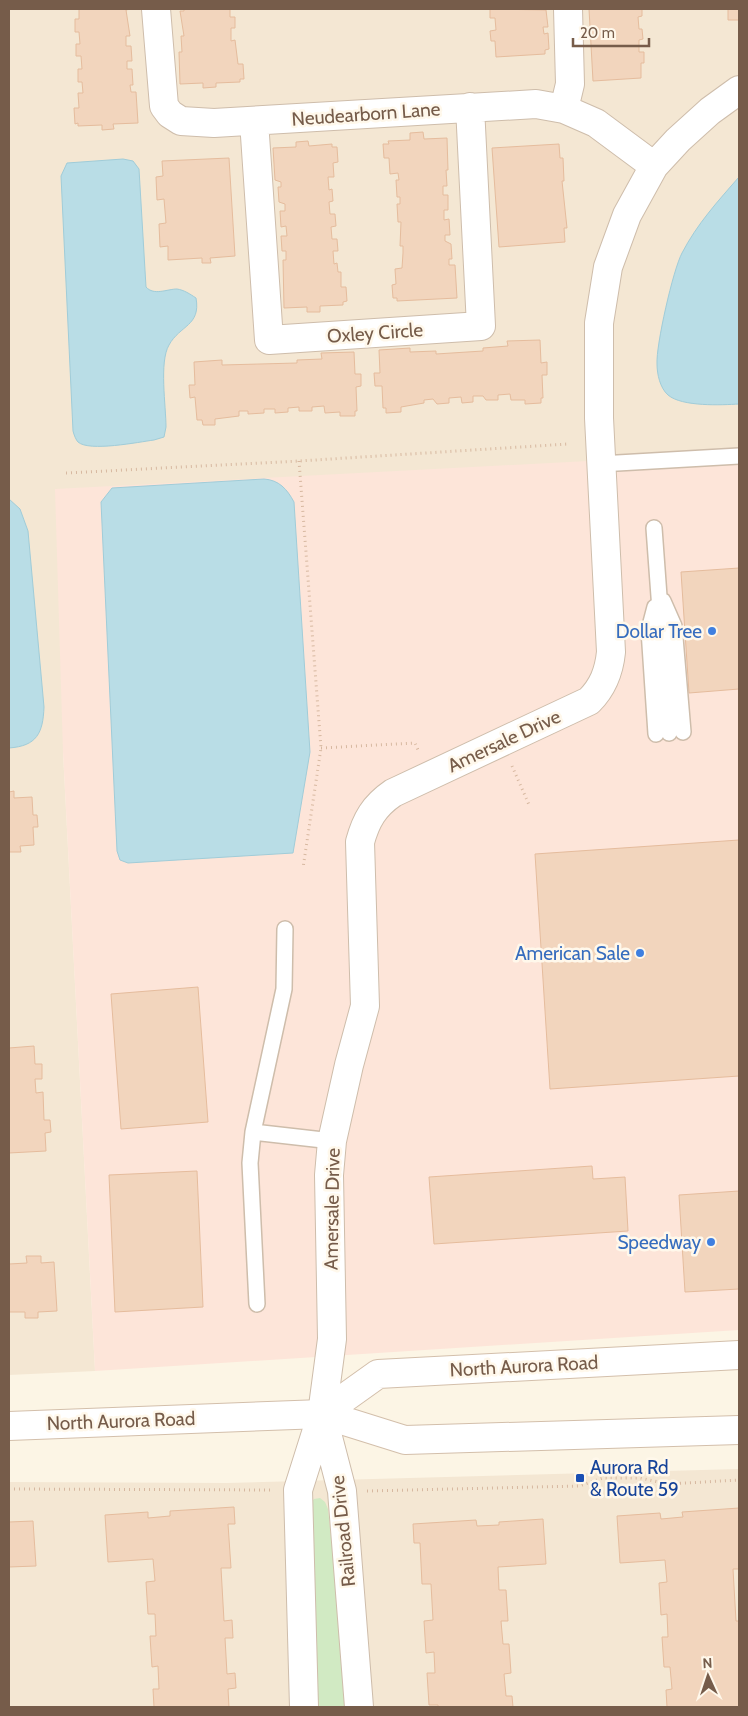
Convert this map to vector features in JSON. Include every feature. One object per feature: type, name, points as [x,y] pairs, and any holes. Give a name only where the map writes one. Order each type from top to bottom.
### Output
[{"type":"street","name":"Neudearborn Lane","points":[[156,9],[161,92],[164,106],[170,114],[181,121],[192,123],[254,121],[536,104],[564,109],[596,123],[654,166]]},
{"type":"street","points":[[564,109],[570,84],[568,9]]},
{"type":"street","name":"Amersale Drive","points":[[322,1414],[332,1339],[329,1175],[332,1141],[349,1065],[365,1006],[360,842],[365,822],[379,803],[393,793],[589,701],[600,690],[609,670],[611,652],[600,464],[599,322],[608,267],[627,215],[654,166],[678,140],[710,111],[739,90]]},
{"type":"street","name":"Oxley Circle","points":[[254,121],[269,340],[288,339],[481,326],[470,107]]},
{"type":"street","name":"North Aurora Road","points":[[322,1414],[378,1374],[739,1355]]},
{"type":"street","name":"North Aurora Road","points":[[9,1426],[322,1414],[405,1440],[739,1430]]},
{"type":"street","name":"Railroad Drive","points":[[304,1707],[298,1490],[322,1414]]},
{"type":"street","name":"Railroad Drive","points":[[322,1414],[342,1491],[359,1707]]},
{"type":"lane","points":[[600,464],[739,456]]},
{"type":"lane","points":[[654,528],[658,590],[649,630],[669,733],[674,626],[658,590]]},
{"type":"lane","points":[[257,1304],[250,1163],[253,1132],[284,989],[285,929]]},
{"type":"lane","points":[[253,1132],[332,1141]]},
{"type":"path","points":[[66,473],[299,462],[568,444]]},
{"type":"path","points":[[299,462],[321,748],[303,868]]},
{"type":"path","points":[[321,748],[415,744],[419,752]]},
{"type":"path","points":[[364,1491],[579,1486],[603,1478],[640,1478],[668,1484],[739,1480]]},
{"type":"path","points":[[9,1489],[272,1490]]},
{"type":"shaded area","points":[[9,9],[739,9],[739,453],[63,752],[95,1371],[9,1375]]},
{"type":"shaded area","points":[[739,453],[739,1330],[95,1371],[63,752],[55,489]]},
{"type":"shaded area","points":[[739,1469],[739,1707],[9,1707],[9,1482],[227,1483]]},
{"type":"green space","points":[[320,1498],[325,1502],[328,1509],[343,1648],[346,1707],[311,1707],[310,1504],[314,1499]]},
{"type":"water","points":[[123,159],[133,161],[139,169],[146,287],[157,292],[177,289],[185,291],[196,298],[197,307],[193,320],[174,338],[166,353],[164,362],[166,427],[164,437],[126,444],[92,446],[78,442],[73,431],[61,176],[67,163]]},
{"type":"water","points":[[739,177],[739,404],[723,405],[683,402],[674,399],[665,392],[661,385],[657,364],[659,341],[670,291],[678,262],[694,232]]},
{"type":"water","points":[[264,479],[274,481],[282,486],[294,502],[310,752],[293,853],[128,863],[120,860],[117,851],[101,502],[112,488]]},
{"type":"water","points":[[9,499],[20,509],[28,531],[44,707],[42,724],[37,736],[32,741],[19,747],[9,748]]},
{"type":"building","points":[[79,9],[130,9],[126,10],[130,36],[126,36],[126,46],[131,46],[132,61],[127,61],[127,69],[132,69],[133,85],[130,85],[131,92],[136,92],[138,123],[113,124],[114,129],[102,130],[102,125],[78,126],[78,123],[75,124],[74,108],[79,108],[78,93],[83,93],[82,82],[78,82],[78,69],[82,69],[81,56],[76,56],[76,44],[80,44],[79,32],[75,32],[75,19],[79,19]]},
{"type":"building","points":[[184,9],[230,9],[230,17],[235,17],[235,28],[231,28],[231,41],[235,40],[238,64],[243,64],[244,79],[240,79],[240,82],[216,83],[216,87],[203,88],[203,83],[180,84],[179,52],[182,52],[181,36],[184,36],[180,11],[184,11]]},
{"type":"building","points":[[490,9],[546,10],[548,27],[543,27],[544,34],[548,33],[549,49],[545,50],[545,54],[496,57],[495,41],[491,41],[490,31],[496,30],[495,18],[490,18]]},
{"type":"building","points":[[589,9],[642,9],[642,16],[638,17],[639,29],[642,29],[643,39],[639,40],[639,52],[644,52],[644,63],[641,63],[641,78],[593,81]]},
{"type":"building","points":[[728,9],[739,9],[739,20],[728,20]]},
{"type":"building","points":[[423,132],[424,139],[447,138],[447,186],[443,186],[443,195],[448,195],[448,210],[444,210],[444,220],[449,219],[450,235],[445,235],[445,241],[451,244],[452,259],[449,259],[449,265],[455,265],[457,298],[397,301],[397,298],[393,298],[392,285],[396,284],[395,269],[402,268],[403,246],[400,246],[401,222],[398,222],[397,204],[400,204],[400,197],[397,197],[396,180],[399,180],[398,173],[390,174],[389,158],[384,158],[383,144],[389,144],[388,141],[410,140],[410,133]]},
{"type":"building","points":[[308,141],[309,146],[332,144],[332,147],[337,147],[338,162],[333,163],[334,177],[328,177],[329,190],[332,189],[333,201],[329,202],[330,214],[335,214],[336,226],[331,227],[332,239],[337,239],[338,251],[333,251],[334,264],[337,263],[338,272],[341,272],[341,287],[346,287],[347,301],[343,302],[343,305],[320,306],[320,312],[307,312],[307,307],[284,308],[283,260],[286,260],[286,251],[282,251],[281,236],[287,236],[286,226],[281,227],[280,211],[285,211],[285,204],[279,202],[278,187],[281,187],[281,182],[275,180],[273,148],[296,147],[296,142]]},
{"type":"building","points":[[559,144],[560,158],[563,158],[564,181],[562,181],[567,228],[564,228],[565,242],[499,247],[492,148]]},
{"type":"building","points":[[229,158],[235,256],[210,258],[211,263],[202,263],[202,258],[168,260],[168,246],[160,247],[159,224],[166,223],[164,199],[157,200],[156,177],[163,176],[162,161]]},
{"type":"building","points":[[540,340],[541,363],[547,362],[547,375],[542,375],[543,398],[541,398],[541,403],[525,404],[525,400],[511,400],[510,394],[498,395],[498,400],[486,400],[483,396],[473,396],[473,402],[462,403],[461,397],[449,398],[449,403],[437,404],[433,399],[424,400],[424,403],[401,407],[401,412],[386,413],[386,408],[383,408],[382,386],[375,386],[374,373],[380,373],[379,350],[410,348],[410,352],[436,351],[436,354],[483,351],[483,348],[508,346],[507,341]]},
{"type":"building","points":[[354,352],[355,374],[361,374],[361,386],[356,387],[357,411],[355,411],[355,416],[340,416],[340,412],[325,413],[324,406],[312,407],[312,411],[299,411],[299,407],[288,408],[288,412],[275,413],[275,409],[264,409],[264,413],[248,414],[248,411],[239,411],[239,416],[215,419],[215,425],[203,425],[202,420],[197,420],[195,397],[190,398],[189,385],[195,385],[194,362],[222,360],[222,365],[297,363],[297,360],[322,359],[321,353]]},
{"type":"building","name":"Dollar Tree","points":[[739,568],[739,689],[689,693],[681,572]]},
{"type":"building","points":[[14,791],[14,798],[32,797],[33,815],[37,815],[38,827],[33,827],[34,845],[20,846],[21,852],[9,852],[9,792]]},
{"type":"building","name":"American Sale","points":[[739,840],[739,1076],[550,1089],[535,854]]},
{"type":"building","points":[[198,987],[208,1122],[121,1129],[111,994]]},
{"type":"building","points":[[34,1046],[35,1064],[42,1064],[42,1079],[35,1079],[36,1093],[43,1092],[44,1120],[50,1120],[51,1132],[45,1133],[46,1151],[9,1153],[9,1048]]},
{"type":"building","points":[[592,1166],[593,1179],[625,1177],[628,1231],[434,1244],[429,1177]]},
{"type":"building","points":[[197,1171],[203,1307],[115,1312],[109,1175]]},
{"type":"building","name":"Speedway","points":[[739,1191],[739,1289],[685,1292],[679,1195]]},
{"type":"building","points":[[26,1256],[41,1256],[41,1263],[54,1262],[57,1311],[38,1312],[38,1318],[25,1318],[25,1312],[9,1312],[9,1264],[27,1263]]},
{"type":"building","points":[[234,1507],[235,1524],[228,1524],[231,1568],[221,1568],[224,1621],[232,1620],[233,1638],[225,1638],[227,1674],[235,1673],[236,1688],[228,1689],[229,1707],[154,1707],[153,1689],[159,1689],[158,1666],[152,1667],[150,1636],[156,1636],[155,1614],[148,1614],[146,1582],[155,1581],[153,1559],[108,1562],[105,1515],[148,1512],[148,1518],[170,1516],[170,1511]]},
{"type":"building","points":[[739,1508],[739,1569],[733,1569],[736,1621],[739,1621],[739,1707],[667,1707],[666,1690],[672,1689],[670,1667],[664,1667],[662,1637],[668,1637],[667,1614],[661,1615],[659,1583],[667,1582],[665,1560],[620,1563],[617,1516],[660,1513],[661,1519],[683,1517],[682,1512]]},
{"type":"building","points":[[543,1519],[546,1564],[498,1567],[499,1590],[506,1590],[508,1621],[501,1621],[503,1644],[509,1644],[511,1673],[504,1674],[506,1696],[512,1696],[513,1707],[438,1707],[438,1705],[429,1705],[427,1673],[435,1673],[434,1652],[426,1653],[424,1621],[433,1620],[431,1584],[422,1584],[420,1543],[414,1543],[413,1524],[476,1520],[477,1526],[499,1525],[499,1522]]},
{"type":"building","points":[[33,1521],[36,1566],[9,1567],[9,1522]]},
{"type":"place","name":"Dollar Tree","points":[[712,631]]},
{"type":"place","name":"American Sale","points":[[640,953]]},
{"type":"place","name":"Speedway","points":[[711,1242]]},
{"type":"place","name":"Aurora Rd & Route 59","points":[[580,1478]]}]
